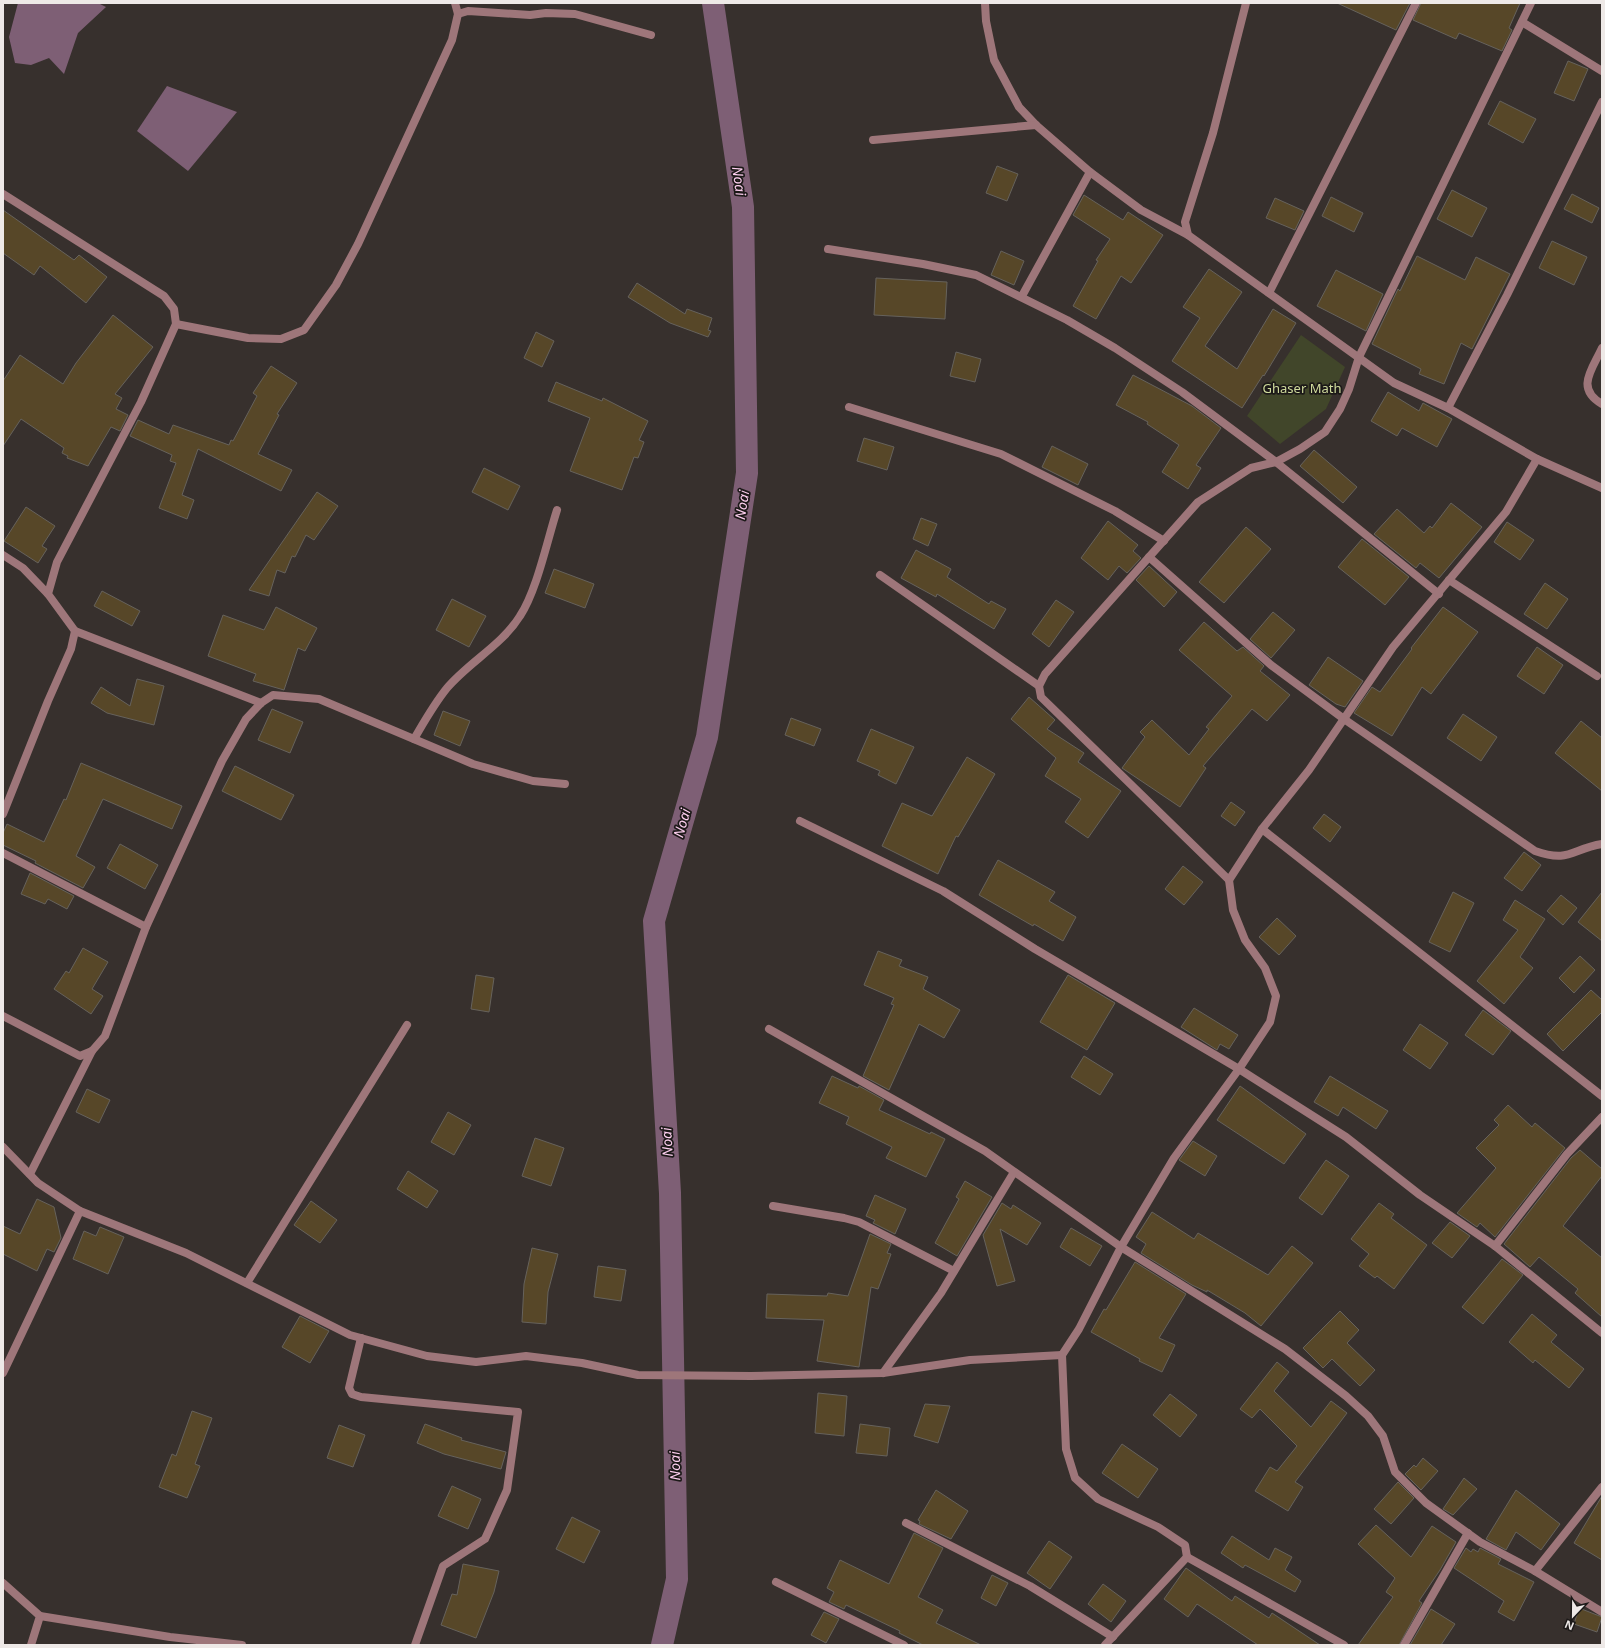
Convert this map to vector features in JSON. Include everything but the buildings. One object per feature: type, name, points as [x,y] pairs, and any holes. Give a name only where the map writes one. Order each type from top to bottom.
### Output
[{"type":"street","points":[[176,324],[248,338],[281,339],[304,330],[336,285],[358,244],[452,40],[458,14],[455,3]]},
{"type":"street","points":[[985,3],[986,21],[994,60],[1019,107],[1036,125],[1090,172],[1142,210],[1188,235],[1394,383],[1448,408],[1537,459],[1602,488]]},
{"type":"street","points":[[1188,235],[1185,222],[1213,133],[1246,3]]},
{"type":"street","points":[[1269,293],[1416,3]]},
{"type":"street","points":[[1187,1557],[1185,1545],[1158,1527],[1098,1499],[1075,1478],[1066,1449],[1062,1355],[1079,1329],[1121,1247],[1174,1158],[1240,1069],[1270,1022],[1276,996],[1265,968],[1245,940],[1233,910],[1229,880],[1040,697],[1039,686],[1045,674],[1198,502],[1251,468],[1276,462],[1325,432],[1340,409],[1349,389],[1358,357],[1530,3]]},
{"type":"street","points":[[458,14],[468,11],[530,15],[546,13],[576,14],[651,35]]},
{"type":"street","points":[[1522,22],[1602,70]]},
{"type":"street","points":[[1448,408],[1507,295],[1602,102]]},
{"type":"street","points":[[873,140],[1036,125]]},
{"type":"street","points":[[1022,296],[1090,172]]},
{"type":"street","points":[[3,194],[164,296],[174,309],[176,324],[141,402],[56,562],[48,594]]},
{"type":"street","points":[[828,249],[923,264],[976,275],[1022,296],[1115,348],[1182,392],[1276,462],[1439,594]]},
{"type":"street","points":[[1602,348],[1586,382],[1592,398],[1602,404]]},
{"type":"street","points":[[849,407],[1001,454],[1115,511],[1164,541]]},
{"type":"street","points":[[1229,880],[1262,829],[1309,770],[1393,647],[1439,594],[1506,512],[1537,459]]},
{"type":"street","points":[[414,739],[447,688],[506,634],[519,618],[528,603],[557,510]]},
{"type":"street","points":[[3,555],[23,568],[48,594],[75,631],[261,703]]},
{"type":"street","points":[[1149,557],[1271,665],[1344,719],[1535,851],[1552,857],[1568,856],[1588,846],[1602,844]]},
{"type":"street","points":[[880,575],[1039,686]]},
{"type":"street","points":[[1449,580],[1597,676]]},
{"type":"street","points":[[3,814],[48,701],[71,650],[75,631]]},
{"type":"street","points":[[30,1174],[92,1051],[105,1036],[146,927],[222,761],[246,719],[261,703],[273,695],[319,699],[473,764],[533,781],[565,784]]},
{"type":"street","points":[[800,820],[943,891],[1034,949],[1240,1069],[1346,1137],[1420,1195],[1495,1246],[1602,1333]]},
{"type":"street","points":[[1262,829],[1602,1096]]},
{"type":"street","points":[[3,853],[146,927]]},
{"type":"street","points":[[3,1016],[80,1056],[92,1051]]},
{"type":"street","points":[[247,1283],[407,1025]]},
{"type":"street","points":[[769,1029],[985,1151],[1121,1247],[1285,1349],[1346,1396],[1368,1416],[1383,1436],[1395,1472],[1426,1503],[1480,1542],[1535,1571],[1602,1612]]},
{"type":"street","points":[[1495,1246],[1567,1154],[1602,1117]]},
{"type":"street","points":[[3,1147],[38,1183],[80,1211],[186,1253],[350,1335],[427,1356],[476,1362],[526,1356],[582,1363],[638,1375],[751,1376],[883,1373],[970,1360],[1062,1355]]},
{"type":"street","points":[[883,1373],[941,1292],[1014,1172]]},
{"type":"street","points":[[773,1206],[859,1222],[954,1271]]},
{"type":"street","points":[[3,1373],[80,1211]]},
{"type":"street","points":[[361,1338],[349,1388],[352,1394],[361,1397],[518,1412],[507,1490],[485,1539],[443,1566],[415,1645]]},
{"type":"street","points":[[1535,1571],[1602,1487]]},
{"type":"street","points":[[906,1522],[1030,1586],[1113,1637]]},
{"type":"street","points":[[1404,1645],[1468,1533]]},
{"type":"street","points":[[1105,1645],[1187,1557]]},
{"type":"street","points":[[1187,1557],[1344,1645]]},
{"type":"street","points":[[776,1582],[904,1645]]},
{"type":"street","points":[[3,1583],[40,1616],[170,1637],[242,1645]]},
{"type":"street","points":[[30,1645],[40,1616]]},
{"type":"green space","name":"Ghaser Math","points":[[1301,335],[1345,367],[1326,409],[1280,444],[1247,416]]},
{"type":"shaded area","points":[[18,3],[98,3],[106,7],[78,33],[64,74],[49,58],[31,65],[15,63],[9,37]]},
{"type":"shaded area","points":[[167,86],[237,112],[188,171],[137,131]]},
{"type":"waterway","name":"Noai","points":[[662,1645],[677,1579],[670,1193],[654,921],[707,737],[747,473],[743,207],[713,3]]}]
